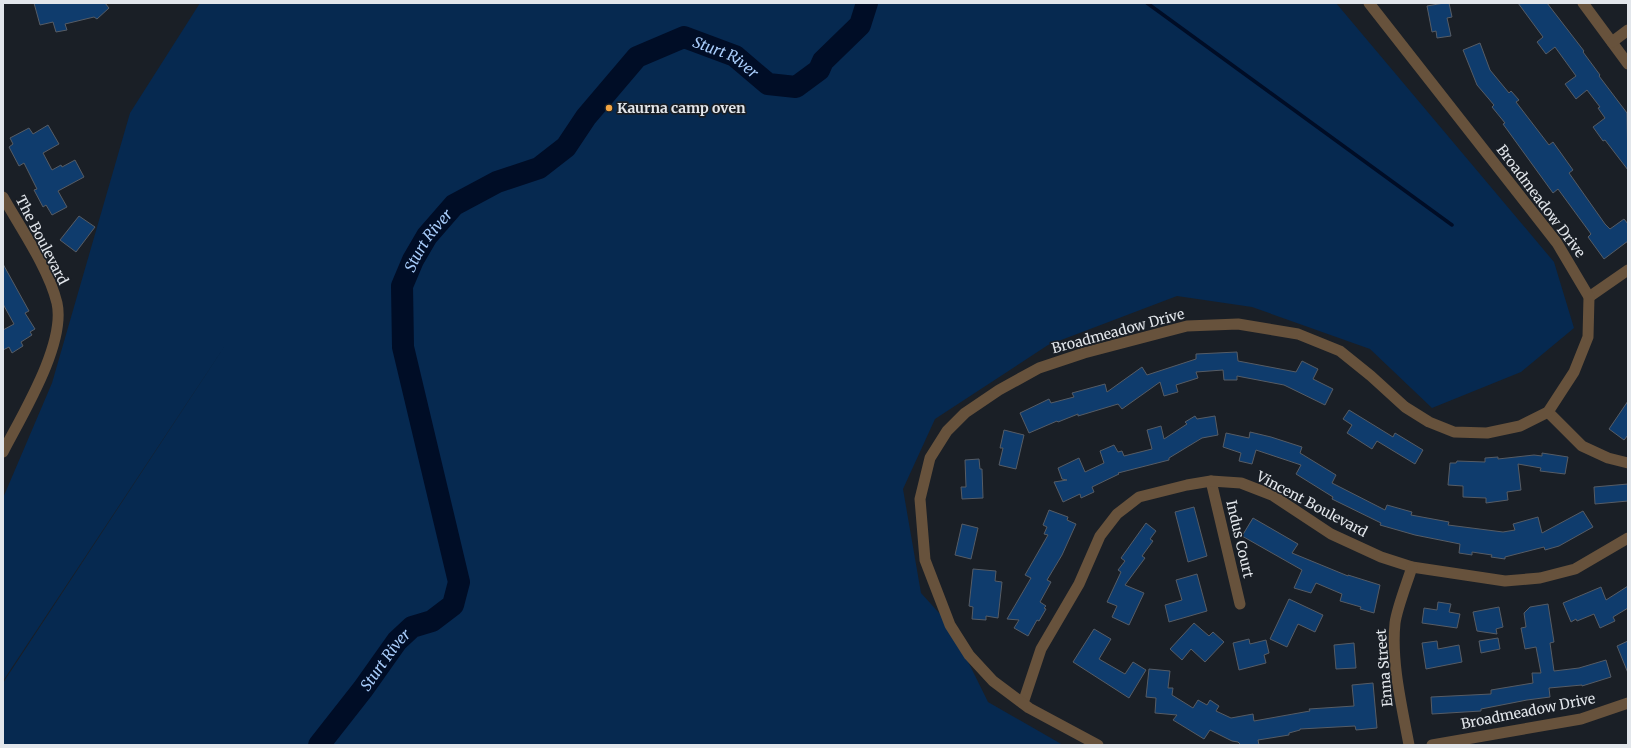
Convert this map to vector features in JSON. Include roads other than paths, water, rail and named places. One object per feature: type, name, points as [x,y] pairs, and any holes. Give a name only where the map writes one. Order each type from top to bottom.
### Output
[{"type":"street","name":"Broadmeadow Drive","points":[[1369,3],[1557,243],[1589,297]]},
{"type":"street","points":[[1583,3],[1628,64]]},
{"type":"street","points":[[1612,42],[1628,30]]},
{"type":"street","name":"The Boulevard","points":[[3,197],[46,274],[57,304],[58,331],[45,370],[3,452]]},
{"type":"street","points":[[1628,270],[1589,297],[1588,337],[1574,372],[1548,412],[1582,446],[1608,458],[1628,463]]},
{"type":"street","name":"Broadmeadow Drive","points":[[1098,745],[1035,711],[994,681],[969,655],[950,625],[925,560],[920,499],[930,458],[947,431],[965,412],[999,390],[1039,368],[1084,352],[1187,326],[1238,324],[1298,334],[1340,351],[1371,376],[1405,407],[1429,422],[1454,432],[1487,433],[1520,426],[1548,412]]},
{"type":"street","name":"Vincent Boulevard","points":[[1023,703],[1041,649],[1078,584],[1100,536],[1117,514],[1139,497],[1187,485],[1211,481],[1241,483],[1272,496],[1331,534],[1381,557],[1412,567],[1505,581],[1540,578],[1575,569],[1628,538]]},
{"type":"street","name":"Indus Court","points":[[1211,481],[1240,604]]},
{"type":"street","name":"Enna Street","points":[[1408,745],[1398,682],[1394,642],[1395,621],[1412,567]]},
{"type":"street","name":"Broadmeadow Drive","points":[[1432,745],[1581,719],[1628,703]]},
{"type":"waterway","name":"Sturt River","points":[[319,745],[363,689],[397,641],[412,627],[432,621],[453,605],[459,582],[403,347],[402,286],[413,260],[427,236],[454,205],[497,182],[539,168],[566,147],[586,117],[637,57],[684,37],[735,56],[768,84],[796,87],[819,70],[823,61],[860,25],[867,3]]},
{"type":"waterway","points":[[1147,3],[1452,225]]},
{"type":"place","name":"Kaurna camp oven","points":[[609,108]]}]
